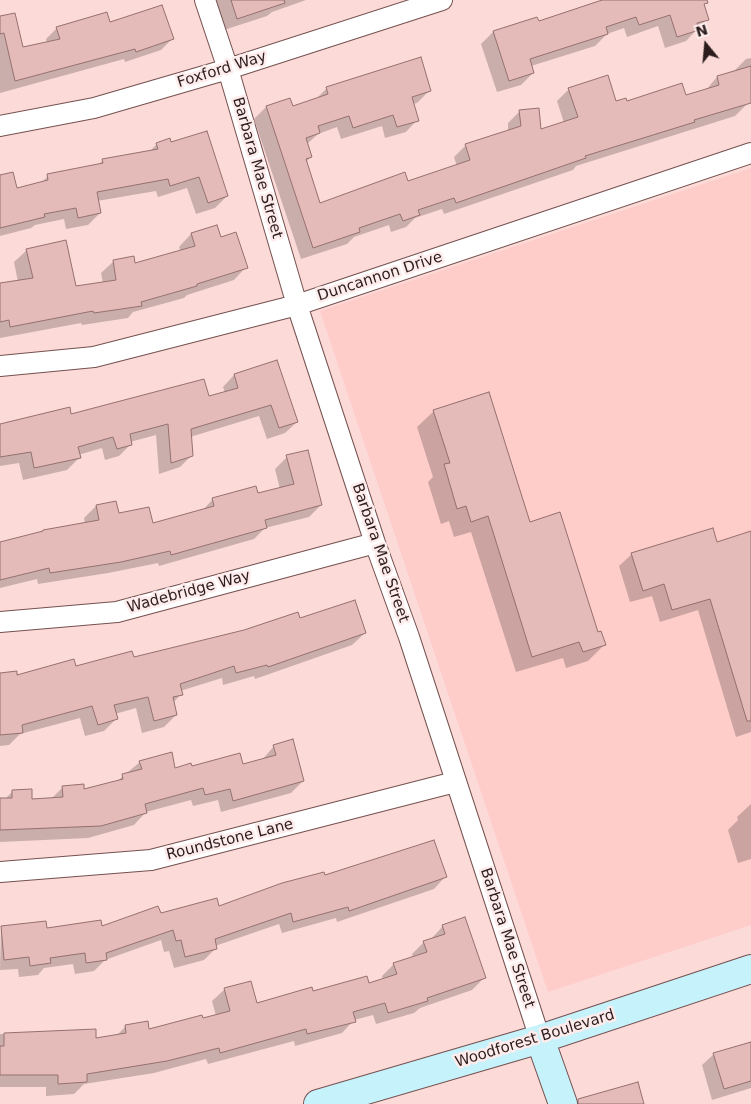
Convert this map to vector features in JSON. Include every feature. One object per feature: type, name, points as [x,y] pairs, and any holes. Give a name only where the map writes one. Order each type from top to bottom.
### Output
[{"type":"main road","name":"Woodforest Boulevard","points":[[318,1104],[540,1039],[751,969]]},
{"type":"main road","name":"Barbara Mae Street","points":[[540,1039],[563,1104]]},
{"type":"street","name":"Barbara Mae Street","points":[[205,0],[228,68],[297,305],[375,543],[410,637],[455,782],[540,1039]]},
{"type":"street","name":"Foxford Way","points":[[0,126],[94,108],[228,68],[442,0]]},
{"type":"street","name":"Duncannon Drive","points":[[0,366],[94,357],[297,305],[751,153]]},
{"type":"street","name":"Wadebridge Way","points":[[0,622],[117,612],[375,543]]},
{"type":"street","name":"Roundstone Lane","points":[[0,872],[151,860],[455,782]]},
{"type":"shaded area","points":[[751,168],[751,925],[548,992],[320,311]]},
{"type":"building","points":[[231,0],[284,0],[285,3],[237,19]]},
{"type":"building","points":[[602,0],[707,0],[708,3],[704,4],[709,20],[697,23],[699,30],[677,37],[670,15],[639,25],[636,17],[606,27],[608,34],[530,59],[534,73],[509,81],[493,31],[537,17],[539,21]]},
{"type":"building","points":[[162,5],[174,39],[136,52],[135,49],[15,81],[4,33],[0,34],[0,16],[15,13],[23,47],[60,39],[56,27],[107,12],[110,22]]},
{"type":"building","points":[[421,57],[431,91],[412,97],[419,121],[397,127],[393,115],[353,128],[349,116],[318,126],[320,133],[306,138],[312,157],[306,159],[320,203],[405,172],[408,181],[470,160],[465,144],[521,126],[519,110],[539,108],[541,129],[578,117],[568,88],[608,75],[616,101],[626,98],[627,101],[682,83],[686,95],[719,85],[717,76],[751,66],[751,103],[585,156],[586,158],[456,203],[454,198],[418,210],[420,215],[403,221],[400,214],[359,228],[360,232],[313,248],[266,106],[290,98],[293,106],[328,94],[326,87]]},
{"type":"building","points":[[207,131],[228,196],[208,203],[199,177],[170,186],[168,179],[97,192],[101,213],[78,218],[76,208],[44,214],[45,217],[0,228],[0,175],[13,172],[17,188],[48,180],[47,174],[103,163],[102,159],[158,149],[156,143],[170,138],[171,142]]},
{"type":"building","points":[[217,225],[221,237],[236,232],[248,268],[197,284],[197,286],[141,302],[142,306],[94,313],[93,311],[10,327],[9,320],[0,322],[0,283],[33,278],[26,249],[66,240],[76,286],[116,280],[113,260],[134,256],[135,263],[195,246],[191,233]]},
{"type":"building","points":[[277,360],[298,422],[279,428],[271,405],[191,429],[193,456],[171,463],[168,424],[130,434],[132,445],[117,449],[113,437],[78,447],[81,458],[34,468],[31,452],[0,457],[0,424],[70,407],[71,414],[204,379],[209,396],[238,388],[234,374]]},
{"type":"building","points":[[489,392],[530,522],[560,512],[598,632],[601,631],[606,645],[583,652],[579,642],[532,657],[488,516],[471,522],[466,506],[457,509],[444,464],[450,463],[433,410]]},
{"type":"building","points":[[308,450],[322,505],[265,520],[267,528],[171,555],[170,551],[121,562],[50,573],[49,568],[0,580],[0,542],[43,530],[99,520],[96,505],[116,501],[119,513],[149,507],[153,523],[214,506],[212,498],[256,486],[258,493],[294,484],[286,455]]},
{"type":"building","points":[[713,528],[717,542],[751,531],[751,721],[747,721],[710,599],[672,610],[664,584],[643,591],[631,553]]},
{"type":"building","points":[[355,600],[366,633],[268,667],[267,665],[236,673],[234,666],[180,684],[183,695],[173,697],[177,715],[154,721],[148,697],[114,705],[118,719],[98,725],[92,706],[22,725],[23,733],[0,735],[0,673],[17,671],[17,675],[74,659],[76,666],[132,651],[134,657],[244,630],[298,612],[300,618]]},
{"type":"building","points":[[293,739],[304,781],[233,801],[230,789],[205,795],[203,788],[145,804],[147,813],[101,826],[0,830],[0,798],[12,798],[12,790],[32,789],[32,799],[63,797],[62,786],[84,784],[84,789],[123,779],[122,774],[142,769],[139,761],[172,752],[175,768],[191,763],[192,766],[240,753],[243,764],[276,755],[273,745]]},
{"type":"building","points":[[434,840],[447,877],[349,911],[348,907],[293,922],[291,913],[215,939],[217,949],[185,957],[181,940],[176,941],[173,930],[106,953],[107,960],[86,963],[85,953],[50,958],[51,963],[30,966],[29,957],[4,960],[1,926],[46,921],[47,928],[101,920],[102,926],[158,906],[161,913],[217,898],[219,906],[282,883],[324,872],[325,875]]},
{"type":"building","points":[[465,917],[486,978],[427,998],[428,1001],[388,1013],[385,1003],[353,1012],[356,1022],[307,1034],[306,1029],[220,1053],[219,1048],[167,1061],[87,1074],[87,1082],[58,1084],[58,1075],[0,1075],[0,1046],[4,1046],[4,1033],[96,1029],[96,1038],[126,1033],[125,1025],[148,1021],[149,1029],[202,1015],[203,1018],[230,1011],[224,988],[251,981],[257,1003],[312,987],[313,991],[367,976],[369,983],[397,974],[393,963],[427,952],[423,941],[445,934],[442,925]]},
{"type":"building","points":[[751,1042],[751,1081],[724,1089],[713,1053]]},
{"type":"building","points":[[638,1082],[644,1104],[578,1104],[578,1099]]}]
